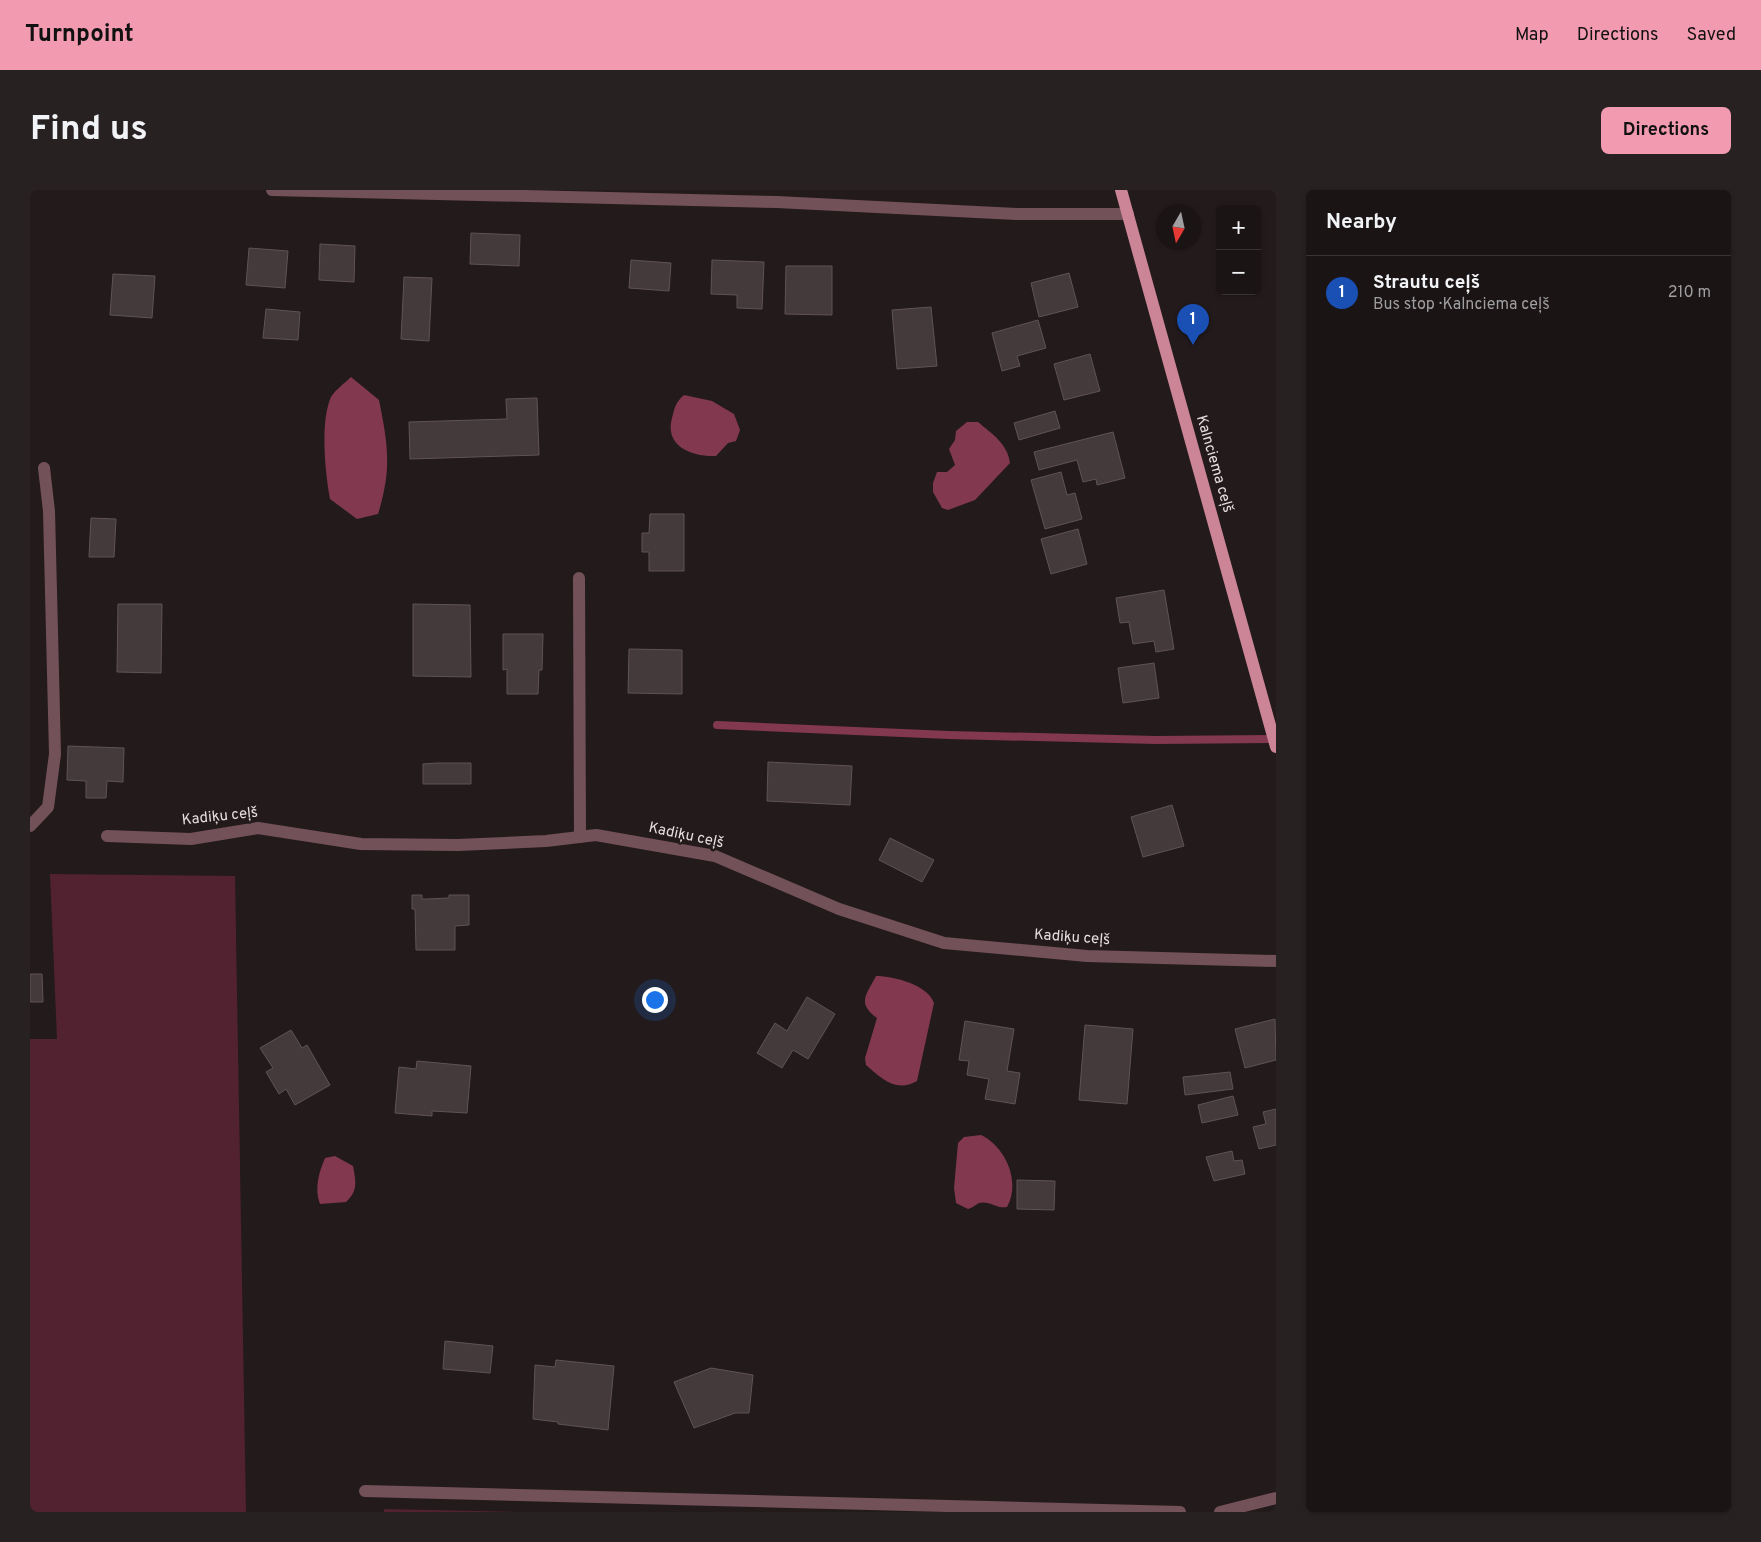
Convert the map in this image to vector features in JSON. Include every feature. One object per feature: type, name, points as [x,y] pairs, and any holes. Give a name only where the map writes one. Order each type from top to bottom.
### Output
[{"type":"main road","name":"Kalnciema ceļš","points":[[1121,190],[1276,747]]},
{"type":"street","points":[[272,190],[777,202],[1016,214],[1128,214]]},
{"type":"street","points":[[30,826],[48,807],[55,754],[49,511],[44,468]]},
{"type":"street","points":[[579,578],[580,837]]},
{"type":"street","name":"Kadiķu ceļš","points":[[107,836],[191,839],[258,828],[361,844],[458,845],[596,835],[715,856],[840,909],[944,943],[1087,956],[1276,961]]},
{"type":"street","points":[[365,1491],[1180,1512]]},
{"type":"street","points":[[1220,1512],[1276,1498]]},
{"type":"shaded area","points":[[351,377],[379,400],[385,430],[387,457],[385,484],[378,514],[357,519],[330,499],[324,447],[326,420],[331,397]]},
{"type":"shaded area","points":[[684,395],[712,401],[734,414],[740,430],[736,441],[728,443],[716,456],[698,455],[682,448],[676,443],[672,436],[672,418],[677,403]]},
{"type":"shaded area","points":[[967,422],[978,422],[993,435],[1006,450],[1010,463],[975,500],[948,510],[942,508],[933,492],[933,483],[937,472],[947,472],[955,465],[949,449],[955,440],[956,431]]},
{"type":"shaded area","points":[[50,874],[235,876],[246,1512],[30,1512],[30,1039],[57,1039]]},
{"type":"shaded area","points":[[876,976],[910,983],[925,991],[934,1003],[917,1081],[902,1086],[890,1083],[866,1065],[865,1058],[877,1018],[867,1008],[865,998]]},
{"type":"shaded area","points":[[981,1135],[998,1148],[1009,1166],[1012,1176],[1012,1187],[1007,1207],[983,1202],[968,1209],[956,1203],[954,1188],[958,1143],[964,1137]]},
{"type":"shaded area","points":[[335,1156],[353,1166],[355,1182],[353,1194],[346,1202],[320,1204],[317,1187],[321,1169],[325,1158]]},
{"type":"shaded area","points":[[384,1509],[523,1512],[384,1512]]},
{"type":"building","points":[[471,233],[520,235],[519,266],[470,264]]},
{"type":"building","points":[[320,244],[355,246],[354,282],[319,280]]},
{"type":"building","points":[[249,248],[288,251],[285,288],[246,285]]},
{"type":"building","points":[[631,260],[671,263],[669,291],[629,288]]},
{"type":"building","points":[[712,260],[764,262],[762,309],[737,308],[737,295],[711,294]]},
{"type":"building","points":[[786,266],[832,266],[832,315],[785,314]]},
{"type":"building","points":[[1069,273],[1078,307],[1039,317],[1031,283]]},
{"type":"building","points":[[113,274],[155,276],[152,318],[110,315]]},
{"type":"building","points":[[404,277],[432,278],[429,341],[401,339]]},
{"type":"building","points":[[931,307],[937,366],[897,369],[892,310]]},
{"type":"building","points":[[266,309],[300,312],[298,340],[263,338]]},
{"type":"building","points":[[1038,320],[1046,348],[1017,356],[1020,366],[1002,371],[992,333]]},
{"type":"building","points":[[1090,354],[1100,391],[1064,400],[1054,364]]},
{"type":"building","points":[[537,398],[539,455],[410,459],[409,422],[507,419],[506,399]]},
{"type":"building","points":[[1055,411],[1060,428],[1019,440],[1014,423]]},
{"type":"building","points":[[1113,432],[1125,478],[1097,485],[1096,479],[1083,482],[1077,460],[1039,470],[1034,452]]},
{"type":"building","points":[[1061,472],[1067,495],[1075,493],[1082,519],[1045,529],[1031,480]]},
{"type":"building","points":[[650,514],[684,514],[684,571],[649,571],[649,552],[642,552],[642,533],[649,533]]},
{"type":"building","points":[[91,518],[116,519],[114,557],[89,557]]},
{"type":"building","points":[[1078,529],[1087,564],[1051,574],[1041,539]]},
{"type":"building","points":[[1164,590],[1174,649],[1156,652],[1154,641],[1133,644],[1129,622],[1120,623],[1116,598]]},
{"type":"building","points":[[118,604],[162,604],[161,673],[117,672]]},
{"type":"building","points":[[413,604],[470,605],[471,677],[413,676]]},
{"type":"building","points":[[503,634],[543,634],[542,670],[539,670],[538,694],[507,694],[507,669],[503,670]]},
{"type":"building","points":[[629,649],[682,650],[682,694],[628,693]]},
{"type":"building","points":[[1154,663],[1159,698],[1123,703],[1118,668]]},
{"type":"building","points":[[68,746],[124,748],[123,782],[107,781],[106,798],[86,798],[86,781],[67,780]]},
{"type":"building","points":[[768,762],[852,766],[850,805],[767,801]]},
{"type":"building","points":[[471,763],[471,784],[423,784],[423,764]]},
{"type":"building","points":[[1172,805],[1184,846],[1143,857],[1131,817]]},
{"type":"building","points":[[890,838],[934,860],[922,882],[879,860]]},
{"type":"building","points":[[412,895],[422,895],[422,899],[427,899],[449,898],[449,895],[469,895],[469,925],[455,926],[455,950],[416,950],[415,909],[412,909]]},
{"type":"building","points":[[30,974],[42,974],[43,1002],[30,1002]]},
{"type":"building","points":[[807,997],[835,1014],[808,1059],[793,1050],[782,1068],[757,1053],[775,1023],[787,1031]]},
{"type":"building","points":[[1275,1019],[1276,1060],[1245,1068],[1235,1029]]},
{"type":"building","points":[[965,1021],[1014,1029],[1007,1071],[1020,1073],[1015,1104],[985,1099],[989,1079],[967,1075],[969,1061],[959,1060]]},
{"type":"building","points":[[1085,1025],[1133,1029],[1127,1104],[1079,1100]]},
{"type":"building","points":[[291,1030],[302,1048],[307,1045],[330,1085],[295,1105],[286,1089],[279,1094],[266,1072],[273,1068],[260,1048]]},
{"type":"building","points":[[417,1061],[471,1066],[467,1113],[432,1111],[432,1116],[395,1113],[399,1067],[416,1069]]},
{"type":"building","points":[[1230,1072],[1233,1089],[1185,1095],[1183,1077]]},
{"type":"building","points":[[1233,1096],[1238,1115],[1202,1123],[1198,1105]]},
{"type":"building","points":[[1276,1109],[1276,1145],[1259,1149],[1253,1127],[1266,1124],[1263,1112]]},
{"type":"building","points":[[1232,1151],[1234,1161],[1242,1160],[1245,1174],[1214,1181],[1206,1157]]},
{"type":"building","points":[[1017,1180],[1055,1181],[1054,1210],[1017,1209]]},
{"type":"building","points":[[445,1341],[493,1346],[490,1373],[443,1369]]},
{"type":"building","points":[[556,1360],[614,1366],[608,1430],[533,1419],[535,1365],[555,1367]]},
{"type":"building","points":[[711,1368],[753,1375],[749,1413],[735,1413],[694,1428],[674,1382]]},
{"type":"waterway","points":[[717,725],[949,735],[1156,740],[1276,739]]},
{"type":"place","name":"Strautu ceļš","points":[[1193,345]]}]
